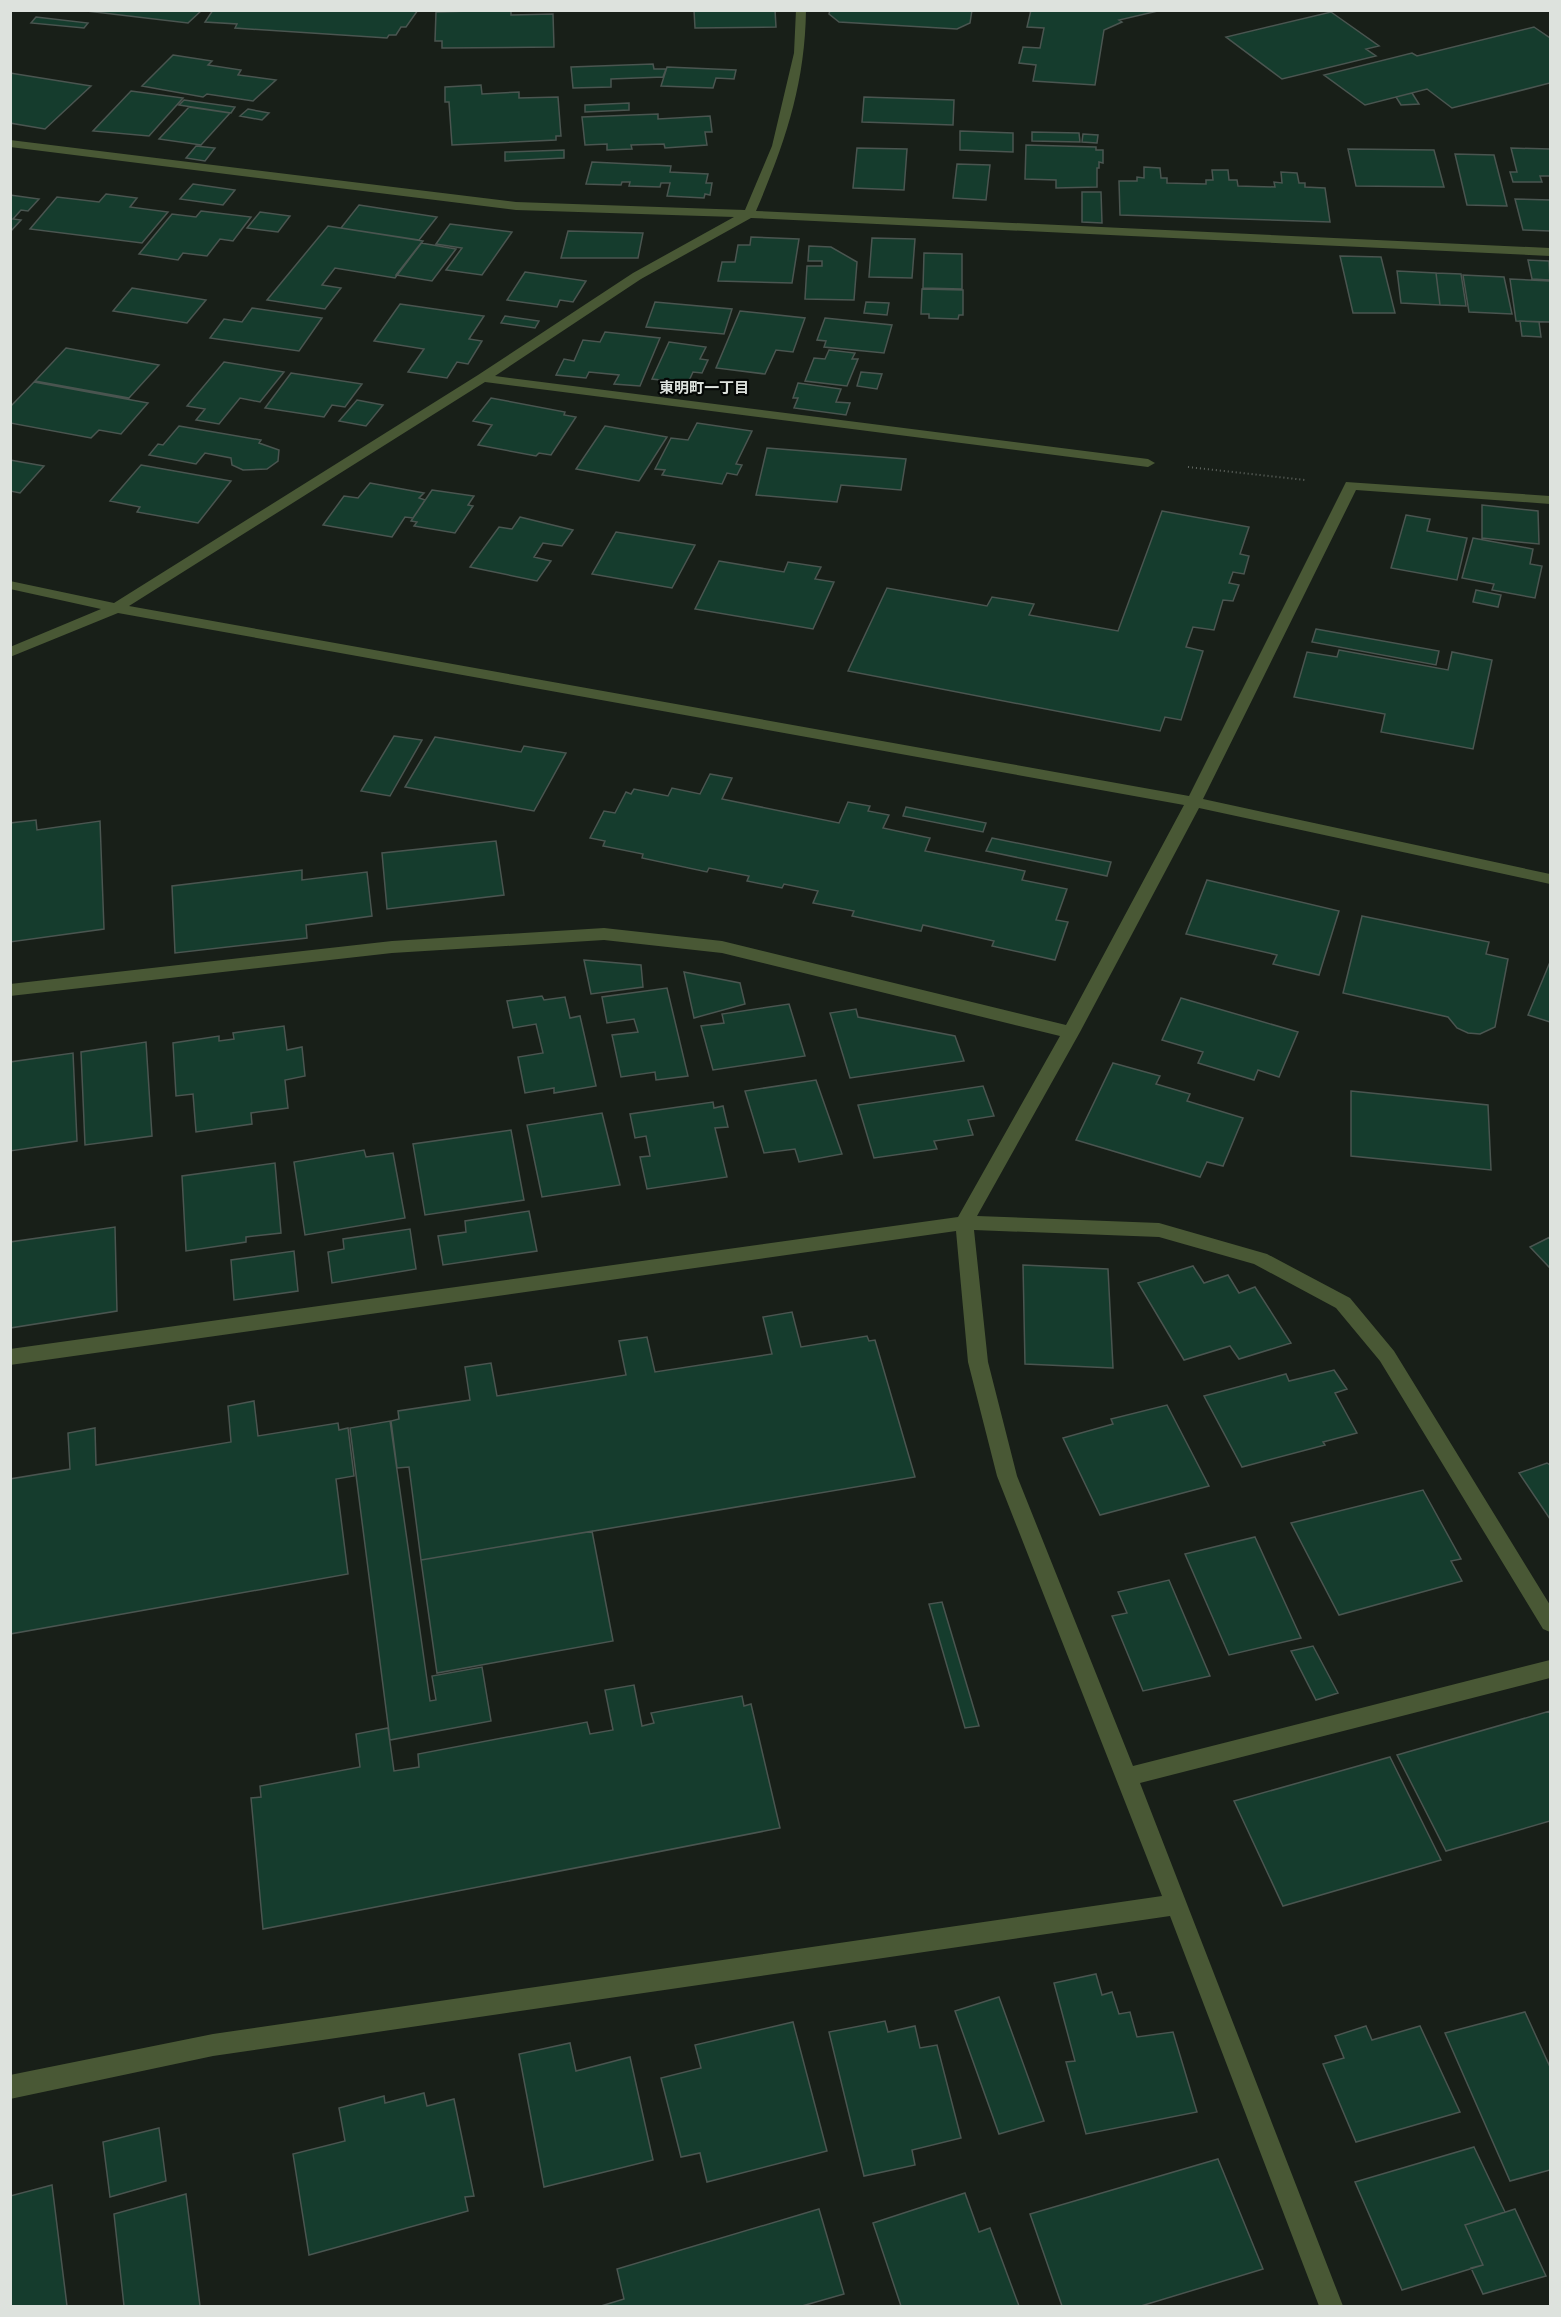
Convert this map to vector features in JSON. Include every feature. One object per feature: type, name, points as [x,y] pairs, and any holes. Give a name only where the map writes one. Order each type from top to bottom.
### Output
[{"type":"street","points":[[10,653],[116,608],[483,378],[637,276],[749,214],[778,146],[800,52],[801,10]]},
{"type":"street","points":[[10,143],[516,206],[749,214],[1551,252]]},
{"type":"street","points":[[483,378],[1148,463]]},
{"type":"street","points":[[1331,2307],[1177,1904],[1007,1476],[978,1362],[964,1223],[1071,1032],[1194,802],[1351,485],[1551,500]]},
{"type":"street","points":[[10,585],[116,608],[1194,802],[1551,879]]},
{"type":"street","points":[[10,990],[392,947],[604,934],[722,947],[1071,1032]]},
{"type":"street","points":[[10,1357],[964,1223],[1159,1230],[1260,1259],[1343,1303],[1387,1356],[1551,1623]]},
{"type":"street","points":[[1127,1777],[1551,1669]]},
{"type":"street","points":[[10,2087],[213,2045],[1177,1904]]},
{"type":"path","points":[[1148,463],[1351,485]]},
{"type":"building","points":[[78,10],[202,10],[188,23]]},
{"type":"building","points":[[213,10],[418,10],[406,27],[401,27],[396,35],[389,35],[387,38],[235,28],[237,24],[205,22]]},
{"type":"building","points":[[511,10],[511,15],[553,14],[554,47],[442,48],[442,41],[435,41],[436,12]]},
{"type":"building","points":[[694,10],[775,10],[776,27],[695,28]]},
{"type":"building","points":[[830,10],[972,10],[970,23],[957,29],[839,22],[829,14]]},
{"type":"building","points":[[1031,10],[1162,10],[1119,20],[1122,22],[1104,30],[1095,85],[1033,81],[1036,65],[1019,63],[1023,47],[1040,48],[1044,28],[1027,27]]},
{"type":"building","points":[[1331,12],[1379,46],[1366,49],[1376,56],[1282,79],[1226,37]]},
{"type":"building","points":[[36,17],[88,23],[84,28],[31,23]]},
{"type":"building","points":[[1534,27],[1550,38],[1550,83],[1452,108],[1427,89],[1365,105],[1324,75],[1412,53],[1417,56]]},
{"type":"building","points":[[173,55],[212,61],[208,65],[241,70],[238,75],[276,80],[253,101],[207,94],[203,97],[142,86]]},
{"type":"building","points":[[653,64],[654,69],[666,69],[663,77],[611,79],[611,87],[573,88],[571,67]]},
{"type":"building","points":[[667,67],[736,70],[734,79],[716,78],[713,88],[661,86]]},
{"type":"building","points":[[10,73],[91,86],[45,129],[10,123]]},
{"type":"building","points":[[481,85],[482,94],[519,92],[519,98],[558,97],[561,136],[556,136],[556,140],[452,145],[449,102],[445,102],[445,87]]},
{"type":"building","points":[[131,91],[183,98],[149,136],[93,131]]},
{"type":"building","points":[[1412,93],[1419,104],[1401,105],[1396,97]]},
{"type":"building","points":[[864,97],[954,100],[953,125],[862,122]]},
{"type":"building","points":[[184,100],[235,107],[231,113],[179,105]]},
{"type":"building","points":[[629,103],[629,110],[585,112],[585,105]]},
{"type":"building","points":[[189,107],[230,113],[201,145],[159,139]]},
{"type":"building","points":[[248,109],[269,113],[262,120],[240,116]]},
{"type":"building","points":[[658,114],[658,119],[710,116],[712,132],[705,132],[707,145],[665,148],[664,144],[631,145],[632,149],[607,150],[607,144],[585,145],[582,117]]},
{"type":"building","points":[[960,131],[1013,133],[1013,152],[960,150]]},
{"type":"building","points":[[1032,132],[1079,133],[1080,142],[1032,141]]},
{"type":"building","points":[[1083,134],[1098,135],[1097,143],[1082,142]]},
{"type":"building","points":[[1026,145],[1096,147],[1096,150],[1103,150],[1103,163],[1099,162],[1099,168],[1097,168],[1097,187],[1056,188],[1056,180],[1025,179]]},
{"type":"building","points":[[196,146],[215,148],[205,161],[186,158]]},
{"type":"building","points":[[857,148],[907,149],[904,190],[853,188]]},
{"type":"building","points":[[1511,148],[1550,149],[1550,176],[1540,176],[1542,182],[1513,182],[1510,172],[1517,172]]},
{"type":"building","points":[[1348,149],[1434,150],[1444,187],[1356,186]]},
{"type":"building","points":[[564,150],[564,158],[505,161],[505,152]]},
{"type":"building","points":[[1455,154],[1494,155],[1507,206],[1467,205]]},
{"type":"building","points":[[592,162],[671,166],[670,172],[708,174],[706,183],[712,183],[710,195],[705,194],[704,198],[667,196],[670,183],[661,183],[660,187],[629,186],[630,182],[622,182],[621,185],[586,184]]},
{"type":"building","points":[[957,164],[990,165],[986,200],[953,198]]},
{"type":"building","points":[[1144,167],[1160,168],[1161,178],[1167,178],[1167,183],[1206,184],[1206,180],[1213,180],[1212,170],[1228,170],[1229,180],[1237,180],[1238,186],[1275,187],[1274,182],[1282,183],[1281,172],[1297,173],[1299,183],[1305,183],[1305,187],[1325,188],[1330,222],[1120,215],[1119,181],[1137,181],[1137,177],[1144,178]]},
{"type":"building","points":[[193,184],[235,190],[223,205],[180,199]]},
{"type":"building","points":[[1082,192],[1101,192],[1102,223],[1082,222]]},
{"type":"building","points":[[106,194],[137,198],[130,207],[168,212],[142,243],[30,229],[57,197],[99,202]]},
{"type":"building","points":[[10,195],[39,199],[28,211],[21,210],[13,219],[21,220],[10,232]]},
{"type":"building","points":[[1515,199],[1550,200],[1550,231],[1523,230]]},
{"type":"building","points":[[359,205],[437,217],[419,240],[341,228]]},
{"type":"building","points":[[201,211],[251,217],[233,241],[220,239],[207,256],[183,253],[178,260],[139,254],[172,214],[196,217]]},
{"type":"building","points":[[260,212],[290,216],[278,232],[247,228]]},
{"type":"building","points":[[450,224],[512,232],[482,275],[446,270],[462,248],[436,244]]},
{"type":"building","points":[[328,226],[423,241],[395,278],[335,268],[322,285],[341,288],[325,309],[267,300]]},
{"type":"building","points":[[568,231],[643,233],[638,258],[561,258]]},
{"type":"building","points":[[751,237],[799,239],[792,283],[718,281],[722,262],[735,262],[738,245],[750,245]]},
{"type":"building","points":[[872,238],[915,239],[912,278],[869,277]]},
{"type":"building","points":[[421,243],[456,249],[432,281],[396,275]]},
{"type":"building","points":[[809,246],[831,247],[857,262],[854,300],[805,299],[807,266],[822,266],[822,261],[808,261]]},
{"type":"building","points":[[924,253],[962,254],[962,289],[923,288]]},
{"type":"building","points":[[1340,256],[1381,257],[1395,313],[1353,313]]},
{"type":"building","points":[[1528,260],[1549,261],[1550,280],[1532,279]]},
{"type":"building","points":[[1397,271],[1436,273],[1440,305],[1401,303]]},
{"type":"building","points":[[525,272],[586,281],[573,302],[560,300],[557,307],[507,300]]},
{"type":"building","points":[[1436,273],[1461,274],[1466,306],[1440,305]]},
{"type":"building","points":[[1463,275],[1504,277],[1512,314],[1469,312]]},
{"type":"building","points":[[1510,279],[1550,281],[1550,322],[1516,321]]},
{"type":"building","points":[[132,288],[206,300],[187,323],[113,311]]},
{"type":"building","points":[[922,289],[963,290],[963,315],[959,315],[958,319],[929,318],[929,314],[921,314]]},
{"type":"building","points":[[655,302],[732,309],[724,334],[646,327]]},
{"type":"building","points":[[866,302],[889,303],[887,315],[864,313]]},
{"type":"building","points":[[400,304],[484,316],[469,339],[482,341],[468,364],[457,362],[447,378],[408,372],[424,349],[374,341]]},
{"type":"building","points":[[252,308],[322,318],[299,351],[210,338],[224,319],[242,322]]},
{"type":"building","points":[[740,311],[805,318],[793,352],[776,350],[765,374],[716,368]]},
{"type":"building","points":[[505,316],[539,321],[535,328],[501,323]]},
{"type":"building","points":[[825,318],[892,325],[884,353],[824,347],[826,341],[817,340]]},
{"type":"building","points":[[1520,321],[1539,322],[1541,337],[1522,336]]},
{"type":"building","points":[[605,332],[660,338],[640,386],[614,384],[619,375],[589,372],[586,378],[556,375],[564,359],[574,361],[583,340],[600,342]]},
{"type":"building","points":[[669,342],[706,347],[700,359],[708,360],[702,373],[693,372],[688,383],[652,379]]},
{"type":"building","points":[[66,348],[159,365],[129,398],[35,381]]},
{"type":"building","points":[[829,350],[855,353],[852,359],[858,359],[847,386],[805,381],[814,358],[825,359]]},
{"type":"building","points":[[224,362],[284,372],[260,402],[240,398],[219,424],[196,420],[205,409],[187,406]]},
{"type":"building","points":[[861,372],[882,374],[877,389],[857,386]]},
{"type":"building","points":[[291,373],[362,384],[345,407],[332,405],[324,417],[265,408]]},
{"type":"building","points":[[34,382],[148,403],[121,434],[99,430],[91,438],[10,423],[10,407]]},
{"type":"building","points":[[798,383],[841,389],[836,402],[850,403],[846,415],[794,408],[798,398],[793,398]]},
{"type":"building","points":[[491,398],[565,412],[564,415],[576,417],[551,455],[539,453],[536,456],[478,445],[492,425],[473,421]]},
{"type":"building","points":[[357,400],[383,405],[366,426],[339,421]]},
{"type":"building","points":[[697,423],[752,431],[736,464],[742,465],[737,475],[727,473],[722,484],[662,475],[665,470],[655,469],[671,438],[688,440]]},
{"type":"building","points":[[179,426],[261,440],[259,443],[279,450],[278,461],[267,469],[243,470],[232,465],[231,458],[205,453],[196,464],[149,455],[158,444],[163,445]]},
{"type":"building","points":[[605,426],[667,437],[639,481],[576,469]]},
{"type":"building","points":[[767,448],[906,459],[901,490],[841,485],[837,502],[756,495]]},
{"type":"building","points":[[10,460],[44,466],[20,493],[10,491]]},
{"type":"building","points":[[141,465],[231,481],[198,523],[137,512],[140,507],[110,501]]},
{"type":"building","points":[[370,483],[424,493],[419,498],[425,500],[413,518],[405,517],[392,537],[323,525],[344,496],[358,498]]},
{"type":"building","points":[[432,490],[474,496],[468,505],[473,506],[455,533],[414,526],[417,522],[411,521]]},
{"type":"building","points":[[1482,505],[1538,511],[1539,544],[1482,538]]},
{"type":"building","points":[[1162,511],[1249,527],[1240,554],[1249,556],[1244,574],[1233,572],[1229,583],[1239,585],[1233,601],[1223,600],[1214,630],[1193,627],[1186,647],[1203,651],[1181,720],[1165,717],[1160,731],[848,671],[887,588],[987,606],[992,597],[1034,604],[1029,615],[1118,631]]},
{"type":"building","points":[[1406,515],[1430,519],[1427,531],[1467,538],[1457,580],[1391,568]]},
{"type":"building","points":[[520,517],[573,530],[562,546],[543,543],[534,557],[551,561],[537,581],[470,567],[499,527],[512,529]]},
{"type":"building","points":[[616,532],[695,545],[672,588],[592,574]]},
{"type":"building","points":[[1473,538],[1533,549],[1530,564],[1542,566],[1535,598],[1492,590],[1494,584],[1462,578]]},
{"type":"building","points":[[719,561],[784,572],[788,562],[821,567],[815,579],[834,582],[813,629],[695,609]]},
{"type":"building","points":[[1476,590],[1501,595],[1498,607],[1473,602]]},
{"type":"building","points":[[1316,629],[1439,651],[1436,665],[1312,642]]},
{"type":"building","points":[[1339,650],[1448,670],[1452,652],[1492,660],[1473,749],[1381,732],[1385,714],[1294,697],[1307,652],[1337,657]]},
{"type":"building","points":[[394,736],[422,740],[390,796],[361,791]]},
{"type":"building","points":[[435,737],[521,752],[524,746],[566,753],[534,811],[405,787]]},
{"type":"building","points":[[710,774],[732,778],[722,799],[839,823],[848,802],[870,806],[868,811],[889,815],[883,828],[930,838],[925,851],[1025,871],[1022,880],[1067,889],[1056,920],[1068,922],[1055,960],[992,946],[994,941],[923,925],[921,931],[852,916],[854,911],[813,903],[818,891],[784,884],[782,888],[747,881],[749,876],[709,868],[707,872],[642,858],[643,854],[603,846],[605,841],[590,838],[604,811],[615,813],[626,792],[631,794],[634,789],[668,796],[672,788],[700,794]]},
{"type":"building","points":[[906,807],[986,823],[983,832],[903,816]]},
{"type":"building","points":[[36,820],[37,830],[100,821],[104,929],[10,942],[10,823]]},
{"type":"building","points":[[992,838],[1111,862],[1107,876],[986,851]]},
{"type":"building","points":[[496,841],[504,895],[387,909],[382,853]]},
{"type":"building","points":[[302,870],[302,880],[367,872],[372,916],[306,925],[307,938],[175,953],[172,886]]},
{"type":"building","points":[[1207,880],[1339,911],[1319,975],[1273,964],[1277,955],[1186,934]]},
{"type":"building","points":[[1362,916],[1489,942],[1486,954],[1508,959],[1495,1027],[1480,1034],[1468,1033],[1457,1028],[1448,1017],[1343,993]]},
{"type":"building","points":[[584,960],[641,965],[643,987],[591,994]]},
{"type":"building","points":[[1550,962],[1550,1022],[1528,1015]]},
{"type":"building","points":[[684,972],[740,983],[745,1004],[694,1018]]},
{"type":"building","points":[[667,988],[688,1076],[656,1080],[655,1072],[621,1077],[612,1035],[638,1032],[634,1019],[607,1023],[602,997]]},
{"type":"building","points":[[542,996],[544,1000],[565,997],[570,1018],[580,1016],[596,1086],[554,1093],[554,1088],[525,1093],[518,1057],[543,1053],[536,1024],[513,1028],[507,1001]]},
{"type":"building","points":[[1181,998],[1298,1032],[1279,1077],[1258,1070],[1254,1080],[1198,1063],[1203,1052],[1162,1040]]},
{"type":"building","points":[[789,1004],[805,1056],[713,1070],[701,1026],[724,1023],[722,1014]]},
{"type":"building","points":[[856,1009],[858,1017],[955,1036],[964,1061],[850,1078],[830,1013]]},
{"type":"building","points":[[284,1026],[287,1050],[302,1047],[305,1076],[285,1080],[288,1108],[251,1113],[252,1124],[196,1132],[193,1094],[176,1096],[173,1043],[219,1036],[219,1041],[234,1039],[233,1033]]},
{"type":"building","points":[[146,1042],[152,1136],[85,1145],[81,1052]]},
{"type":"building","points":[[73,1053],[77,1141],[10,1151],[10,1062]]},
{"type":"building","points":[[1113,1063],[1160,1076],[1156,1084],[1190,1094],[1187,1101],[1243,1118],[1223,1166],[1207,1162],[1200,1177],[1076,1140]]},
{"type":"building","points":[[816,1080],[842,1154],[799,1162],[795,1149],[764,1153],[745,1091]]},
{"type":"building","points":[[983,1086],[994,1116],[968,1120],[973,1135],[934,1141],[937,1149],[874,1158],[858,1105]]},
{"type":"building","points":[[1351,1091],[1488,1105],[1491,1170],[1351,1156]]},
{"type":"building","points":[[713,1102],[714,1108],[723,1106],[728,1127],[715,1128],[727,1177],[647,1189],[640,1157],[650,1156],[646,1136],[635,1138],[630,1114]]},
{"type":"building","points":[[602,1113],[620,1185],[542,1197],[527,1125]]},
{"type":"building","points":[[511,1130],[524,1200],[425,1215],[413,1144]]},
{"type":"building","points":[[364,1150],[366,1157],[393,1153],[405,1218],[305,1235],[294,1162]]},
{"type":"building","points":[[275,1163],[281,1233],[246,1237],[246,1242],[186,1251],[182,1176]]},
{"type":"building","points":[[529,1211],[537,1251],[443,1265],[438,1236],[466,1232],[465,1221]]},
{"type":"building","points":[[115,1227],[117,1311],[10,1328],[10,1242]]},
{"type":"building","points":[[410,1229],[416,1269],[332,1283],[328,1252],[344,1249],[343,1239]]},
{"type":"building","points":[[1550,1237],[1550,1268],[1530,1247]]},
{"type":"building","points":[[294,1251],[298,1291],[234,1300],[231,1260]]},
{"type":"building","points":[[1023,1265],[1108,1269],[1113,1368],[1025,1364]]},
{"type":"building","points":[[1193,1266],[1204,1283],[1228,1275],[1239,1293],[1255,1287],[1291,1343],[1239,1359],[1230,1346],[1184,1360],[1138,1283]]},
{"type":"building","points":[[792,1312],[801,1347],[867,1336],[869,1341],[875,1340],[915,1477],[421,1560],[409,1467],[397,1468],[391,1421],[399,1419],[398,1411],[470,1400],[465,1367],[491,1363],[497,1396],[626,1375],[619,1341],[647,1337],[655,1372],[772,1354],[763,1317]]},
{"type":"building","points":[[1334,1370],[1347,1389],[1335,1393],[1357,1433],[1323,1442],[1325,1445],[1242,1467],[1204,1396],[1286,1374],[1289,1381]]},
{"type":"building","points":[[254,1401],[258,1436],[338,1423],[339,1430],[348,1428],[354,1476],[336,1479],[348,1574],[10,1634],[10,1479],[70,1469],[68,1433],[95,1428],[96,1465],[231,1442],[228,1406]]},
{"type":"building","points":[[1167,1405],[1209,1486],[1100,1515],[1063,1438],[1113,1424],[1111,1419]]},
{"type":"building","points":[[390,1421],[430,1701],[436,1700],[432,1676],[482,1667],[491,1721],[390,1740],[350,1428]]},
{"type":"building","points":[[1547,1463],[1550,1465],[1550,1519],[1519,1473]]},
{"type":"building","points":[[1423,1490],[1461,1559],[1451,1561],[1462,1581],[1339,1615],[1291,1523]]},
{"type":"building","points":[[592,1531],[613,1641],[437,1673],[421,1560]]},
{"type":"building","points":[[1255,1537],[1301,1638],[1229,1655],[1185,1554]]},
{"type":"building","points":[[1169,1580],[1210,1676],[1143,1691],[1112,1616],[1127,1613],[1118,1592]]},
{"type":"building","points":[[942,1602],[979,1726],[965,1728],[929,1604]]},
{"type":"building","points":[[1313,1646],[1338,1693],[1316,1700],[1291,1651]]},
{"type":"building","points":[[634,1685],[642,1726],[654,1723],[651,1713],[742,1696],[744,1706],[751,1704],[780,1828],[263,1929],[251,1798],[261,1797],[260,1786],[360,1767],[356,1734],[388,1728],[394,1771],[419,1767],[418,1754],[587,1722],[590,1734],[613,1730],[605,1690]]},
{"type":"building","points":[[1550,1711],[1550,1821],[1446,1851],[1397,1755]]},
{"type":"building","points":[[1390,1757],[1441,1860],[1283,1906],[1234,1801]]},
{"type":"building","points":[[1096,1974],[1102,1995],[1112,1992],[1119,2014],[1130,2012],[1137,2037],[1173,2032],[1197,2112],[1086,2134],[1066,2062],[1075,2061],[1054,1983]]},
{"type":"building","points":[[999,1997],[1044,2121],[999,2134],[955,2011]]},
{"type":"building","points":[[1525,2012],[1550,2067],[1550,2170],[1510,2181],[1445,2033]]},
{"type":"building","points":[[885,2021],[888,2032],[915,2026],[920,2048],[937,2045],[961,2138],[912,2150],[915,2165],[864,2176],[829,2032]]},
{"type":"building","points":[[793,2022],[827,2151],[707,2182],[700,2153],[681,2157],[661,2078],[701,2068],[695,2045]]},
{"type":"building","points":[[1366,2026],[1372,2040],[1420,2026],[1460,2112],[1356,2142],[1323,2064],[1344,2058],[1335,2036]]},
{"type":"building","points":[[570,2043],[576,2071],[630,2057],[653,2160],[544,2187],[519,2054]]},
{"type":"building","points":[[424,2093],[427,2106],[454,2099],[474,2196],[465,2197],[468,2211],[309,2255],[293,2154],[345,2141],[339,2108],[384,2096],[385,2103]]},
{"type":"building","points":[[159,2128],[166,2181],[110,2197],[103,2142]]},
{"type":"building","points":[[1474,2147],[1505,2212],[1465,2225],[1483,2265],[1402,2290],[1355,2182]]},
{"type":"building","points":[[1218,2159],[1263,2269],[1141,2306],[1062,2306],[1030,2214]]},
{"type":"building","points":[[52,2185],[67,2306],[10,2306],[10,2196]]},
{"type":"building","points":[[965,2193],[979,2232],[990,2228],[1019,2306],[901,2306],[873,2223]]},
{"type":"building","points":[[186,2194],[200,2306],[124,2306],[114,2214]]},
{"type":"building","points":[[819,2209],[844,2294],[802,2306],[601,2306],[624,2299],[617,2269]]},
{"type":"building","points":[[1515,2209],[1546,2276],[1483,2294],[1471,2268],[1483,2265],[1465,2225]]},
{"type":"district","name":"東明町一丁目","points":[[704,387]]}]
